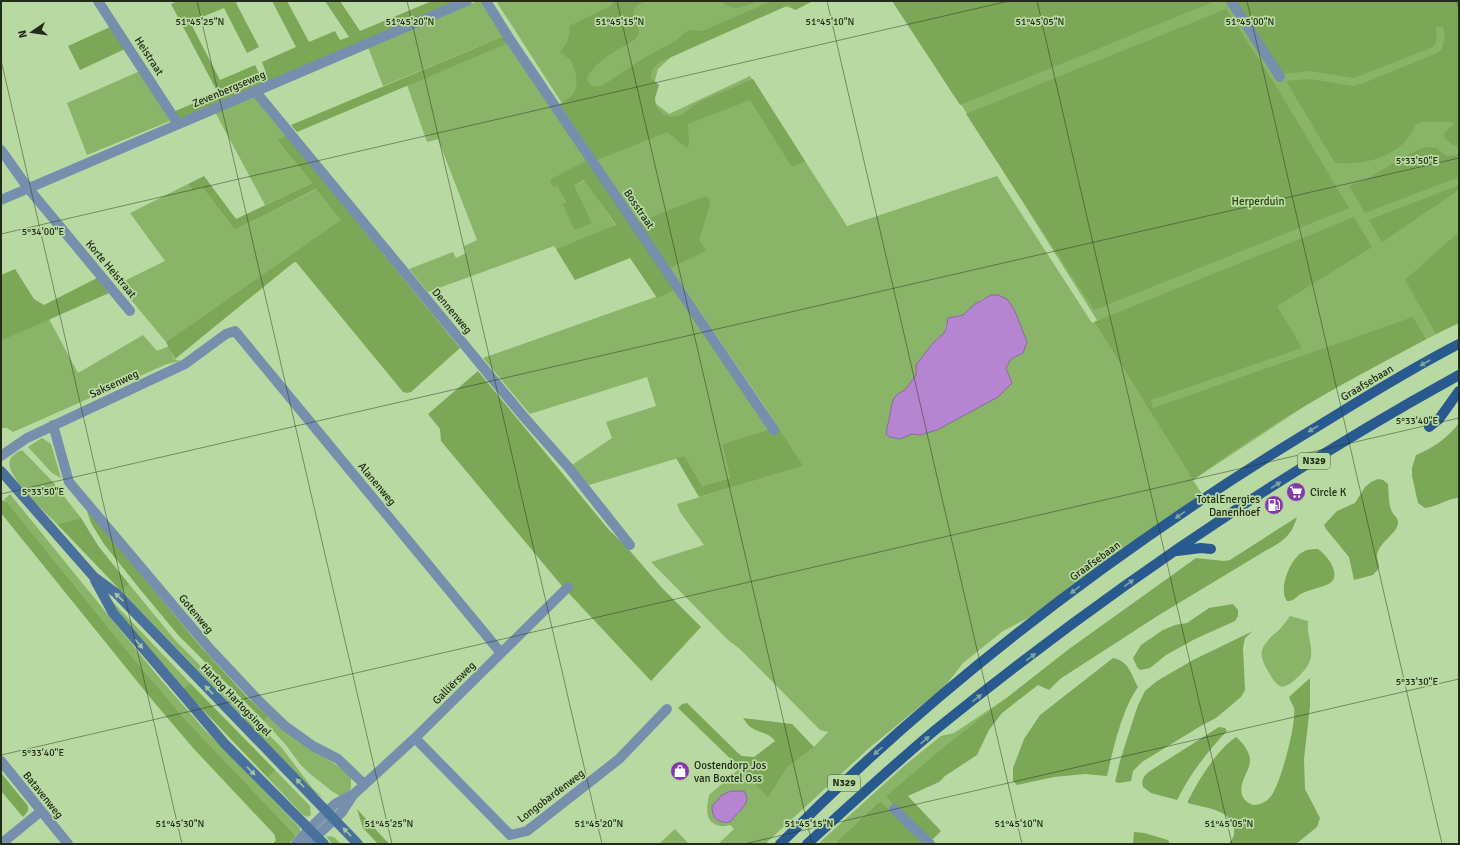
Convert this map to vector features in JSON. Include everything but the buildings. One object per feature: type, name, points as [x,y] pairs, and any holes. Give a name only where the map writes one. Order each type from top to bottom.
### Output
[{"type":"main road","name":"Graafsebaan","points":[[780,843],[912,720],[983,661],[1099,572],[1187,510],[1254,466],[1367,396],[1459,344]]},
{"type":"main road","name":"N329","points":[[807,844],[934,732],[1064,631],[1173,552],[1325,453],[1459,375]]},
{"type":"main road","points":[[1428,427],[1439,419],[1459,392]]},
{"type":"main road","points":[[1173,552],[1192,548],[1211,549]]},
{"type":"main road","name":"N329","points":[[818,844],[843,812]]},
{"type":"street","name":"Heistraat","points":[[98,1],[178,124]]},
{"type":"street","name":"Zevenbergseweg","points":[[1,200],[467,1]]},
{"type":"street","name":"Bosstraat","points":[[486,1],[513,45],[774,430]]},
{"type":"street","points":[[1231,1],[1280,77]]},
{"type":"street","name":"Dennenweg","points":[[255,91],[524,417],[569,468],[630,545]]},
{"type":"street","name":"Korte Heistraat","points":[[1,150],[28,188],[130,310]]},
{"type":"street","name":"Saksenweg","points":[[1,456],[27,438],[52,425],[185,364],[226,334],[235,331]]},
{"type":"street","name":"Alanenweg","points":[[235,331],[501,653]]},
{"type":"street","name":"Gotenweg","points":[[52,425],[69,482],[210,649],[258,700],[285,726],[312,746],[338,759],[364,784]]},
{"type":"street","name":"Hartog Hartogsingel","points":[[1,472],[94,577],[116,593],[358,844]]},
{"type":"street","name":"Hartog Hartogsingel","points":[[94,577],[112,613],[224,743],[320,840]]},
{"type":"street","name":"Galliërsweg","points":[[308,844],[320,840],[354,794],[415,738],[568,587]]},
{"type":"street","name":"Longobardenweg","points":[[415,738],[510,835],[527,831],[620,760],[667,709]]},
{"type":"street","name":"Batavenweg","points":[[1,761],[40,812],[68,844]]},
{"type":"street","name":"Galliërsweg","points":[[296,844],[335,804],[354,794]]},
{"type":"street","points":[[894,809],[930,844]]},
{"type":"street","points":[[1,844],[40,812]]},
{"type":"green space","points":[[178,1],[240,1],[236,3],[259,47],[247,53],[224,8],[190,22],[220,80],[255,65],[260,75],[266,73],[262,62],[296,47],[272,1],[287,1],[309,42],[335,31],[340,40],[349,37],[325,1],[340,1],[360,31],[432,1],[456,1],[178,120],[173,112],[218,93],[171,4]]},
{"type":"green space","points":[[481,1],[504,36],[383,86],[368,47]]},
{"type":"green space","name":"Herperduin","points":[[496,1],[812,1],[796,10],[779,4],[671,57],[658,69],[650,99],[669,114],[750,76],[847,226],[997,176],[1092,323],[1094,322],[1190,475],[1187,463],[896,1],[1459,1],[1459,322],[1323,394],[1193,480],[1202,494],[1098,567],[1032,616],[1003,631],[963,663],[946,685],[868,749],[765,844],[718,844],[734,829],[730,825],[723,826],[711,822],[707,811],[709,795],[740,768],[768,798],[787,768],[814,747],[828,732],[820,730],[651,562],[704,545],[680,512],[677,504],[802,466],[765,407],[597,160],[598,159]],"holes":[[[983,298],[1023,353],[1011,359],[1006,368],[1012,383],[937,430],[920,435],[912,434],[900,439],[899,393],[905,390],[916,375],[916,365],[933,343],[945,332],[945,326],[955,316],[963,315]],[[731,791],[741,791],[712,806]]]},
{"type":"green space","points":[[614,1],[646,1],[638,5],[633,11],[639,30],[637,37],[608,56],[596,66],[587,78],[588,82],[594,87],[602,86],[644,58],[677,40],[685,32],[692,30],[705,30],[772,1],[813,1],[795,10],[789,5],[660,62],[654,67],[650,77],[659,85],[655,98],[656,106],[663,114],[671,117],[680,116],[699,102],[753,79],[805,161],[792,167],[750,100],[688,124],[689,144],[687,148],[667,132],[597,160],[559,104],[571,96],[575,91],[577,80],[571,60],[560,52],[568,40],[569,26],[611,6]]},
{"type":"green space","points":[[722,1],[758,1],[735,8],[726,5]]},
{"type":"green space","points":[[892,1],[1215,1],[960,105]]},
{"type":"green space","points":[[1235,1],[1459,1],[1459,146],[1452,145],[1444,137],[1445,132],[1454,124],[1450,122],[1421,122],[1415,125],[1402,145],[1382,157],[1359,162],[1335,163],[1286,81],[1309,79],[1354,86],[1364,83],[1437,53],[1442,49],[1445,35],[1443,27],[1436,27],[1436,40],[1433,47],[1354,78],[1310,71],[1281,74]]},
{"type":"green space","name":"Herperduin","points":[[1226,9],[1276,86],[1349,208],[1094,310],[966,114]]},
{"type":"green space","points":[[110,27],[125,49],[80,70],[68,46]]},
{"type":"green space","points":[[504,36],[509,43],[297,132],[291,125]]},
{"type":"green space","points":[[509,43],[587,160],[557,185],[566,202],[562,204],[574,230],[574,186],[585,180],[616,226],[556,249],[554,246],[428,292],[409,269],[453,252],[456,258],[466,253],[464,246],[477,240],[438,139],[427,142],[407,85]]},
{"type":"green space","points":[[140,71],[170,121],[87,155],[67,103]]},
{"type":"green space","points":[[254,96],[286,135],[277,140],[312,183],[265,205],[215,112]]},
{"type":"green space","points":[[286,135],[460,348],[411,392],[403,392],[296,262],[175,359],[166,342],[341,220],[316,189],[235,230],[202,187],[193,191],[188,184],[204,176],[236,219],[312,183],[277,140]]},
{"type":"green space","points":[[1428,147],[1436,148],[1447,156],[1459,155],[1459,177],[1365,213],[1349,186],[1370,178],[1417,150]]},
{"type":"green space","points":[[587,160],[675,290],[657,298],[630,258],[575,280],[556,249],[616,225],[584,180],[574,186],[592,223],[574,230],[562,204],[566,202],[557,185],[553,187],[550,180]]},
{"type":"green space","points":[[188,184],[193,191],[202,187],[235,230],[317,189],[342,220],[166,342],[118,284],[165,261],[130,213]]},
{"type":"green space","points":[[1459,185],[1459,190],[1382,242],[1369,220]]},
{"type":"green space","points":[[706,196],[709,199],[710,204],[699,240],[706,251],[670,268],[639,222]]},
{"type":"green space","points":[[1354,217],[1372,247],[1277,306],[1302,348],[1151,400],[1153,408],[1413,317],[1426,339],[1306,405],[1220,460],[1193,480],[1094,322]]},
{"type":"green space","points":[[1459,232],[1459,323],[1436,334],[1405,280]]},
{"type":"green space","points":[[15,269],[34,299],[44,305],[97,278],[109,293],[1,341],[1,275]]},
{"type":"green space","points":[[675,290],[769,430],[722,444],[730,478],[702,486],[685,456],[589,485],[572,465],[612,438],[606,422],[656,406],[647,377],[530,414],[483,358]]},
{"type":"green space","points":[[49,319],[78,373],[143,335],[157,351],[169,346],[174,359],[180,361],[167,364],[13,432],[7,428],[1,428],[1,341]]},
{"type":"green space","points":[[478,371],[609,530],[624,544],[662,588],[701,627],[651,681],[562,586],[441,441],[440,429],[428,414]]},
{"type":"green space","points":[[1459,423],[1459,498],[1450,499],[1425,508],[1418,503],[1412,476],[1412,468],[1416,455],[1440,442]]},
{"type":"green space","points":[[778,427],[803,466],[699,497],[676,458],[685,456],[702,486],[730,478],[722,444]]},
{"type":"green space","points":[[42,438],[51,444],[61,478],[52,473],[28,447]]},
{"type":"green space","points":[[22,450],[53,482],[81,518],[57,524],[27,494],[13,475],[10,467],[10,460],[12,457]]},
{"type":"green space","points":[[1378,479],[1383,480],[1388,484],[1390,505],[1398,522],[1395,530],[1378,551],[1377,556],[1379,568],[1373,575],[1354,580],[1349,557],[1324,525],[1337,511],[1355,503],[1365,487]]},
{"type":"green space","points":[[10,494],[161,680],[204,729],[300,828],[300,832],[296,836],[185,719],[133,658],[4,500]]},
{"type":"green space","points":[[1,500],[7,502],[133,658],[185,719],[296,836],[289,844],[273,844],[276,840],[274,834],[194,749],[153,701],[1,513]]},
{"type":"green space","points":[[86,508],[201,647],[249,699],[268,716],[264,721],[179,636],[104,544],[91,523]]},
{"type":"green space","points":[[1297,517],[1289,534],[1276,545],[1159,615],[1060,679],[1049,690],[1038,685],[1002,713],[989,730],[977,755],[945,776],[939,782],[908,796],[941,831],[931,841],[887,798],[887,795],[949,743],[1069,649],[1196,558],[1224,561],[1230,560]]},
{"type":"green space","points":[[81,518],[99,547],[129,584],[121,591],[57,524]]},
{"type":"green space","points":[[1310,549],[1318,549],[1332,565],[1334,570],[1333,579],[1328,584],[1287,601],[1284,590],[1290,567],[1298,555]]},
{"type":"green space","points":[[129,584],[175,640],[282,748],[313,789],[325,799],[310,789],[223,696],[121,591]]},
{"type":"green space","points":[[111,600],[190,683],[183,689],[109,601]]},
{"type":"green space","points":[[1233,604],[1238,610],[1238,616],[1235,621],[1195,639],[1166,655],[1150,668],[1140,670],[1137,667],[1133,658],[1141,645],[1163,630],[1175,625],[1187,623],[1209,608]]},
{"type":"green space","points":[[1290,616],[1308,621],[1311,655],[1310,661],[1300,675],[1290,684],[1282,687],[1272,678],[1268,671],[1263,660],[1262,652],[1265,644]]},
{"type":"green space","points":[[1253,631],[1245,638],[1243,648],[1245,690],[1241,697],[1216,718],[1142,762],[1133,771],[1131,781],[1119,783],[1115,782],[1134,717],[1145,691],[1157,681],[1193,660]]},
{"type":"green space","points":[[1113,658],[1123,662],[1126,665],[1138,687],[1132,696],[1123,718],[1115,742],[1107,776],[1085,774],[1054,777],[1017,785],[1013,781],[1013,768],[1024,739],[1040,715]]},
{"type":"green space","points":[[1310,678],[1310,706],[1304,759],[1305,789],[1320,818],[1317,827],[1296,844],[1228,844],[1233,838],[1234,832],[1232,823],[1228,818],[1217,810],[1188,803],[1188,801],[1197,784],[1215,758],[1236,737],[1245,746],[1250,759],[1250,764],[1242,784],[1242,795],[1246,801],[1253,805],[1263,803],[1269,798],[1275,790],[1279,780],[1293,726],[1294,708],[1289,697]]},
{"type":"green space","points":[[190,683],[275,770],[268,778],[183,689]]},
{"type":"green space","points":[[1011,695],[887,795],[887,798],[894,804],[889,809],[882,802],[877,803],[834,844],[818,844],[904,766],[941,736],[954,733]]},
{"type":"green space","points":[[687,703],[742,756],[754,757],[775,741],[767,734],[755,730],[747,724],[743,718],[792,724],[814,747],[787,768],[768,798],[740,768],[678,708],[682,704]]},
{"type":"green space","points":[[268,716],[322,756],[343,769],[351,778],[351,789],[342,797],[333,792],[309,773],[264,721]]},
{"type":"green space","points":[[1219,727],[1225,728],[1227,731],[1199,764],[1177,800],[1151,793],[1143,787],[1142,782],[1146,774]]},
{"type":"green space","points":[[275,770],[310,806],[311,815],[307,817],[303,815],[268,778]]},
{"type":"green space","points":[[1,773],[28,806],[28,811],[23,817],[1,791]]},
{"type":"green space","points":[[882,802],[923,844],[834,844],[877,803]]},
{"type":"green space","points":[[357,809],[389,844],[378,844],[363,828]]},
{"type":"green space","points":[[675,829],[689,844],[659,844]]},
{"type":"green space","points":[[1134,832],[1144,833],[1168,840],[1170,844],[1133,844]]},
{"type":"green space","points":[[326,836],[334,837],[341,844],[332,844]]},
{"type":"shaded area","points":[[991,295],[998,295],[1007,299],[1014,309],[1027,342],[1023,353],[1011,359],[1006,368],[1012,383],[998,397],[937,430],[920,435],[912,434],[900,439],[890,437],[886,434],[894,398],[905,390],[916,375],[916,365],[933,343],[945,332],[948,318],[963,315],[975,304]]},
{"type":"shaded area","points":[[731,791],[744,791],[747,798],[745,804],[731,821],[723,822],[717,820],[712,812],[712,806],[722,795]]},
{"type":"place","name":"Circle K","points":[[1296,492]]},
{"type":"place","name":"TotalEnergies Danenhoef","points":[[1274,505]]},
{"type":"place","name":"Oostendorp Jos van Boxtel Oss","points":[[680,771]]}]
